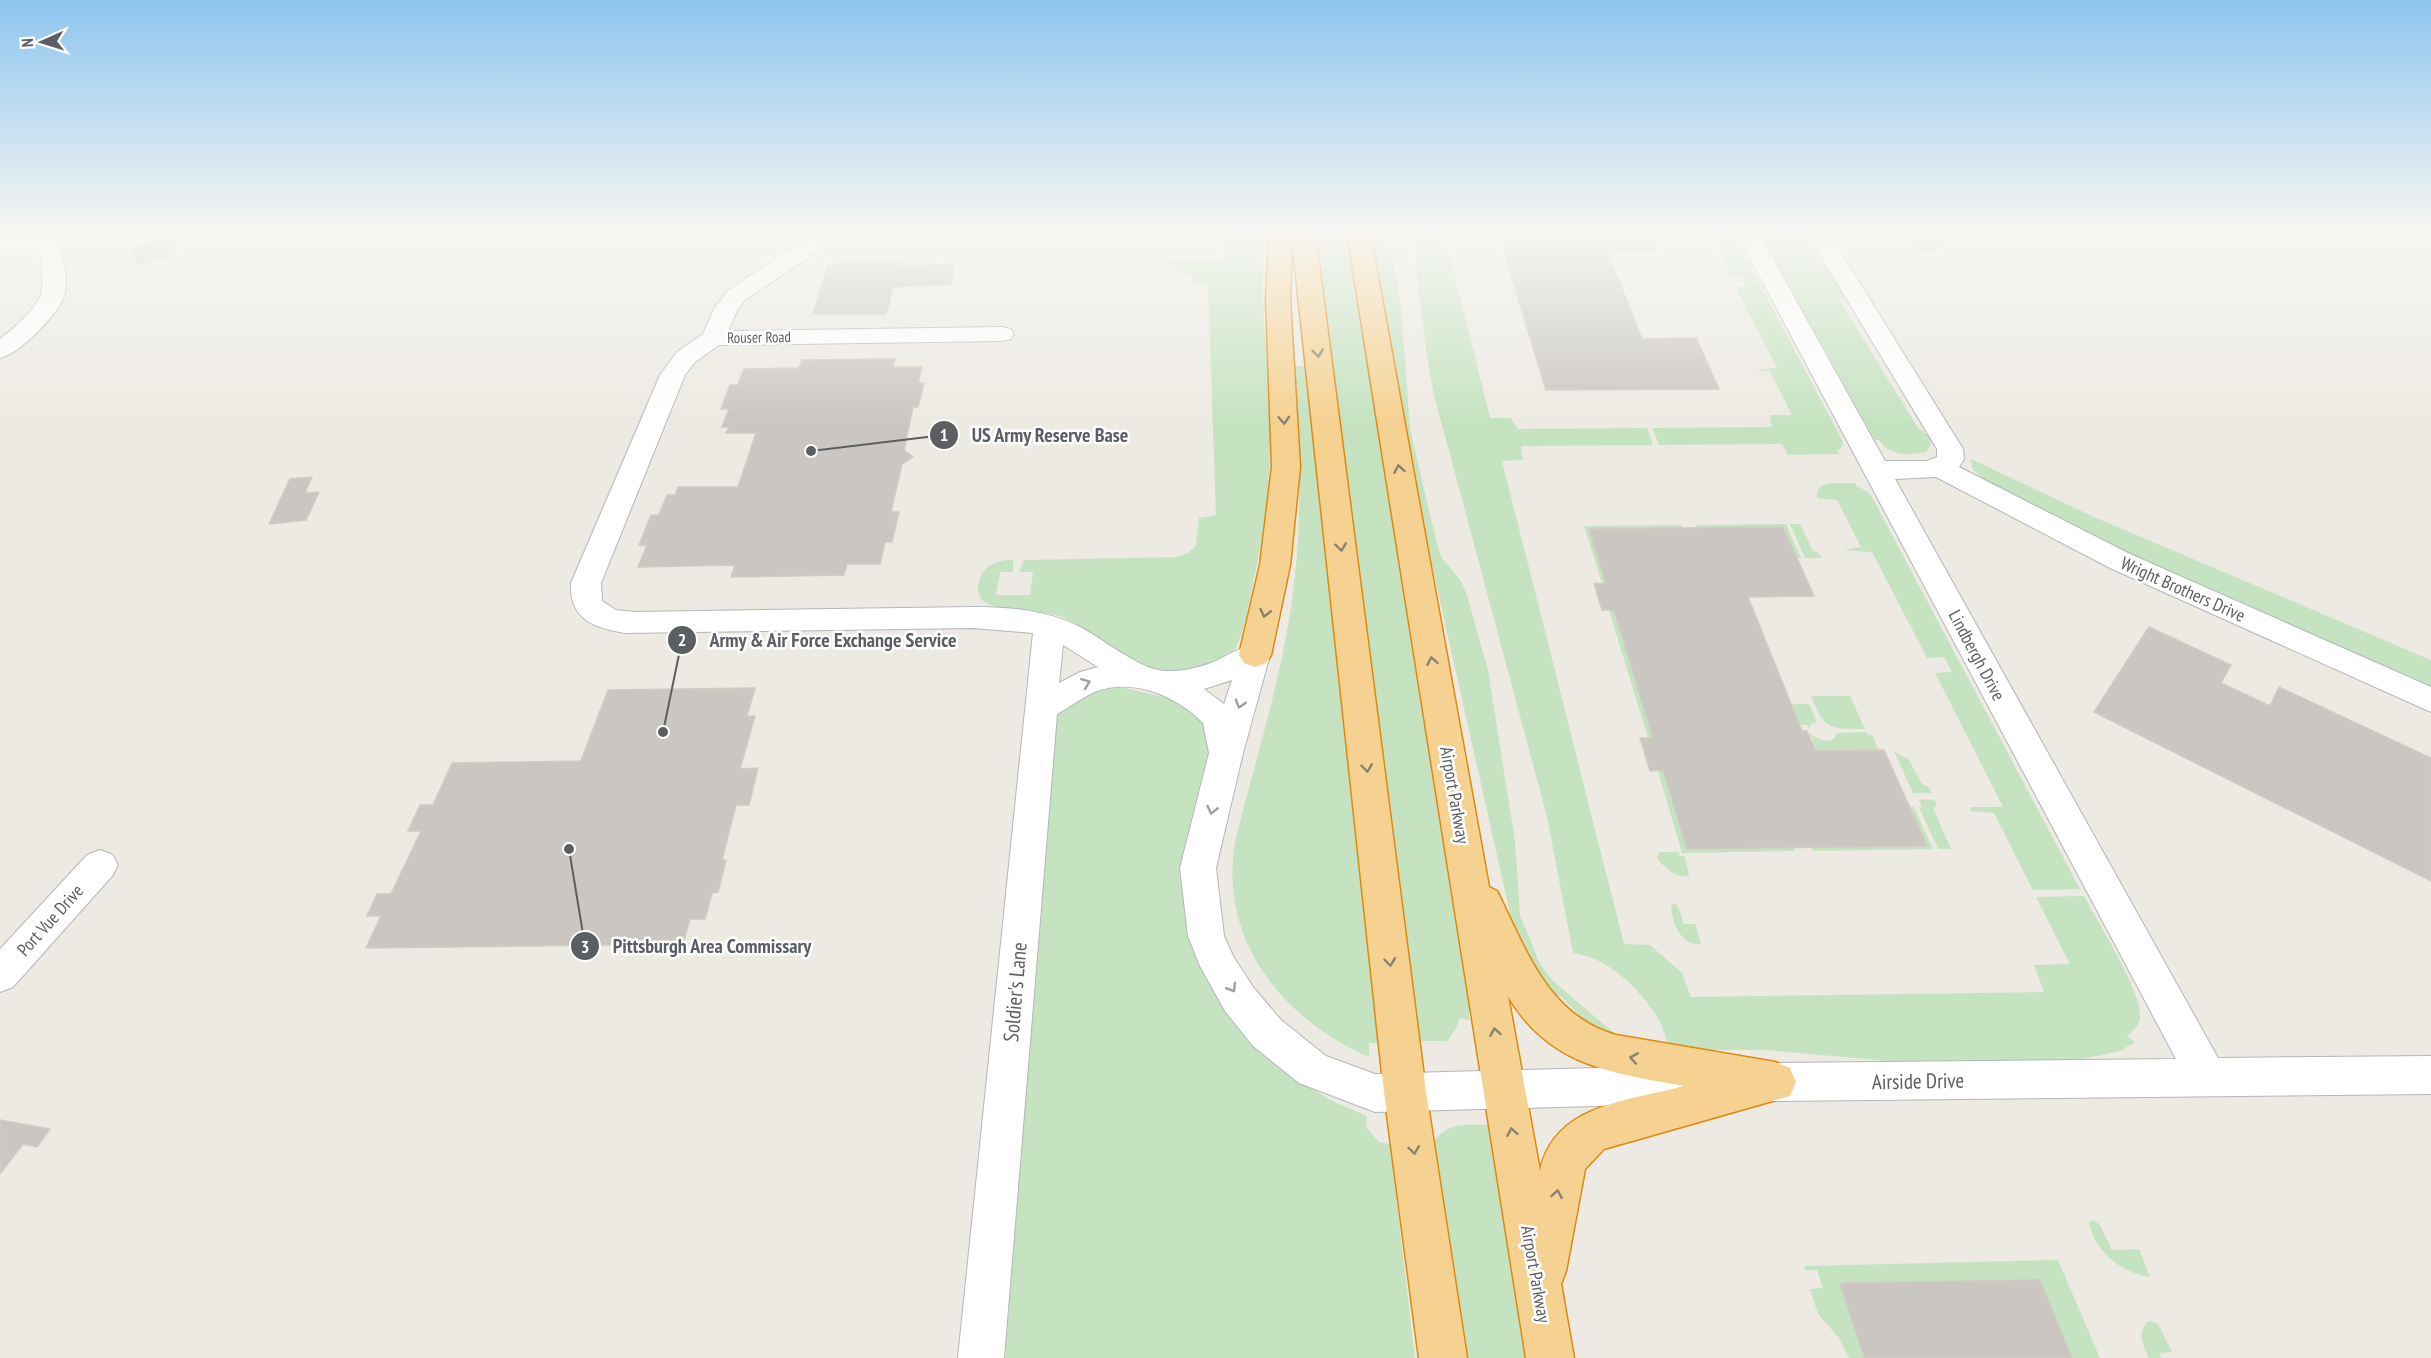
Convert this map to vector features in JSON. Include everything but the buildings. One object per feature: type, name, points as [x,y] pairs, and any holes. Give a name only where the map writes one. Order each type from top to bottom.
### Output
[{"type":"highway","points":[[1255,655],[1275,566],[1286,467],[1278,295]]},
{"type":"highway","points":[[1311,295],[1406,1092],[1443,1358]]},
{"type":"highway","name":"Airport Parkway","points":[[1369,295],[1550,1358]]},
{"type":"highway","points":[[1467,867],[1523,984],[1546,1016],[1574,1039],[1610,1054],[1775,1083]]},
{"type":"highway","points":[[1539,1293],[1564,1162],[1571,1149],[1581,1140],[1593,1131],[1775,1083]]},
{"type":"street","points":[[0,351],[24,332],[53,295]]},
{"type":"street","name":"Rouser Road","points":[[736,295],[727,307],[713,338],[1002,334]]},
{"type":"street","name":"Lindbergh Drive","points":[[1782,295],[2207,1078]]},
{"type":"street","points":[[1855,295],[1950,449],[1951,459],[1940,468]]},
{"type":"street","points":[[713,338],[681,362],[669,386],[586,583],[584,594],[587,604],[596,613],[609,620],[635,624],[978,619],[1020,620],[1049,625],[1065,630],[1124,669],[1151,678],[1198,701],[1215,715],[1223,736],[1226,753]]},
{"type":"street","name":"Wright Brothers Drive","points":[[1876,469],[1940,468],[2120,561],[2431,700]]},
{"type":"street","name":"Soldier's Lane","points":[[981,1358],[1049,625]]},
{"type":"street","points":[[1041,708],[1091,680],[1151,678],[1196,681],[1215,676],[1255,655]]},
{"type":"street","name":"Airside Drive","points":[[1255,655],[1226,753],[1198,868],[1206,936],[1219,966],[1239,999],[1267,1033],[1313,1070],[1375,1094],[1775,1083],[2431,1074]]},
{"type":"street","name":"Port Vue Drive","points":[[0,975],[100,865]]},
{"type":"green space","points":[[1208,295],[1263,295],[1270,434],[1268,494],[1263,533],[1245,620],[1237,646],[1227,661],[1179,673],[1157,671],[1142,666],[1087,630],[1059,616],[992,605],[986,603],[979,595],[978,584],[986,568],[1002,561],[1013,560],[1013,572],[1000,572],[996,595],[1030,595],[1033,572],[1019,572],[1024,560],[1177,557],[1188,553],[1196,546],[1199,518],[1216,515]]},
{"type":"green space","points":[[1321,295],[1358,295],[1469,997],[1469,1020],[1460,1018],[1457,1027],[1447,1041],[1418,1041]]},
{"type":"green space","points":[[1380,295],[1399,295],[1410,429],[1438,548],[1442,558],[1461,581],[1467,595],[1488,670],[1515,841],[1520,915],[1540,964],[1553,981],[1620,1038],[1575,1019],[1579,1015],[1560,996],[1552,1000],[1517,940],[1413,480]]},
{"type":"green space","points":[[1420,295],[1460,295],[1490,418],[1511,418],[1518,429],[1647,428],[1653,445],[1521,446],[1523,460],[1502,461],[1624,944],[1650,945],[1682,973],[1691,997],[2044,992],[2034,965],[2070,964],[2036,897],[2084,896],[2134,991],[2140,1017],[2137,1026],[2127,1036],[2135,1042],[2120,1051],[2072,1061],[1912,1063],[1765,1050],[1670,1050],[1658,1019],[1631,984],[1610,967],[1573,953],[1547,817],[1434,395]]},
{"type":"green space","points":[[1740,295],[1765,295],[1843,442],[1842,447],[1837,451],[1840,454],[1788,455],[1782,444],[1659,445],[1652,428],[1772,427],[1770,415],[1792,415],[1770,371],[1753,370],[1777,368]]},
{"type":"green space","points":[[1794,295],[1845,295],[1839,299],[1918,428],[1930,437],[1931,445],[1926,452],[1900,454],[1888,449],[1879,440],[1875,440]]},
{"type":"green space","points":[[1293,366],[1304,366],[1310,397],[1380,1043],[1369,1043],[1369,1057],[1337,1041],[1308,1021],[1283,997],[1262,970],[1246,941],[1236,908],[1232,874],[1236,837],[1285,641],[1295,575],[1299,497]]},
{"type":"green space","points":[[1971,459],[2094,517],[2431,660],[2431,691],[2124,555],[1984,480],[1972,468]]},
{"type":"green space","points":[[1832,483],[1856,483],[1856,486],[1867,491],[1872,497],[2080,889],[2033,890],[1994,813],[1970,811],[1971,807],[2003,807],[1935,673],[1952,672],[1944,657],[1927,658],[1872,552],[1843,550],[1861,547],[1837,500],[1817,498],[1820,487]]},
{"type":"green space","points":[[1786,524],[1801,558],[1797,558],[1783,527],[1697,528],[1696,525]]},
{"type":"green space","points":[[1790,524],[1800,524],[1813,551],[1819,553],[1822,558],[1805,558]]},
{"type":"green space","points":[[1682,525],[1683,528],[1590,529],[1606,583],[1602,583],[1584,526]]},
{"type":"green space","points":[[1609,610],[1614,610],[1653,738],[1648,738]]},
{"type":"green space","points":[[1111,685],[1177,700],[1201,713],[1211,756],[1185,848],[1182,884],[1186,922],[1199,966],[1222,1005],[1297,1080],[1330,1100],[1367,1116],[1366,1127],[1379,1142],[1390,1144],[1415,1358],[1005,1358],[1054,728],[1057,718],[1068,704]]},
{"type":"green space","points":[[1811,696],[1850,696],[1865,729],[1843,729],[1829,725],[1820,716]]},
{"type":"green space","points":[[1791,704],[1809,704],[1817,722],[1811,724],[1810,729],[1807,725],[1800,725]]},
{"type":"green space","points":[[1867,732],[1868,735],[1872,735],[1879,750],[1817,751],[1810,733],[1819,739],[1828,741],[1835,738],[1836,733]]},
{"type":"green space","points":[[1894,751],[1909,760],[1922,784],[1932,793],[1913,793]]},
{"type":"green space","points":[[1663,770],[1687,849],[1794,847],[1795,851],[1682,853],[1658,771]]},
{"type":"green space","points":[[1919,799],[1935,800],[1937,806],[1933,808],[1951,849],[1938,849],[1919,807],[1922,807]]},
{"type":"green space","points":[[1909,807],[1914,807],[1933,849],[1813,851],[1811,847]]},
{"type":"green space","points":[[1659,852],[1678,852],[1680,856],[1685,856],[1689,876],[1680,876],[1663,865],[1657,858]]},
{"type":"green space","points":[[1674,903],[1678,906],[1684,924],[1695,924],[1701,944],[1688,941],[1679,932],[1672,913],[1671,906]]},
{"type":"green space","points":[[1466,1125],[1491,1125],[1529,1358],[1465,1358],[1433,1145],[1437,1137],[1450,1128]]},
{"type":"green space","points":[[2093,1220],[2100,1225],[2112,1250],[2139,1249],[2150,1277],[2120,1266],[2103,1251],[2092,1232],[2089,1222]]},
{"type":"green space","points":[[2058,1260],[2100,1358],[2072,1358],[2039,1280],[1841,1283],[1864,1358],[1849,1358],[1838,1337],[1818,1314],[1810,1289],[1823,1288],[1817,1270],[1805,1270],[1804,1266]]},
{"type":"green space","points":[[2149,1321],[2158,1324],[2172,1352],[2159,1353],[2161,1358],[2149,1358],[2143,1343],[2143,1330]]},
{"type":"place","name":"US Army Reserve Base","points":[[811,451]]},
{"type":"place","name":"Army & Air Force Exchange Service","points":[[663,732]]},
{"type":"place","name":"Pittsburgh Area Commissary","points":[[569,849]]}]
